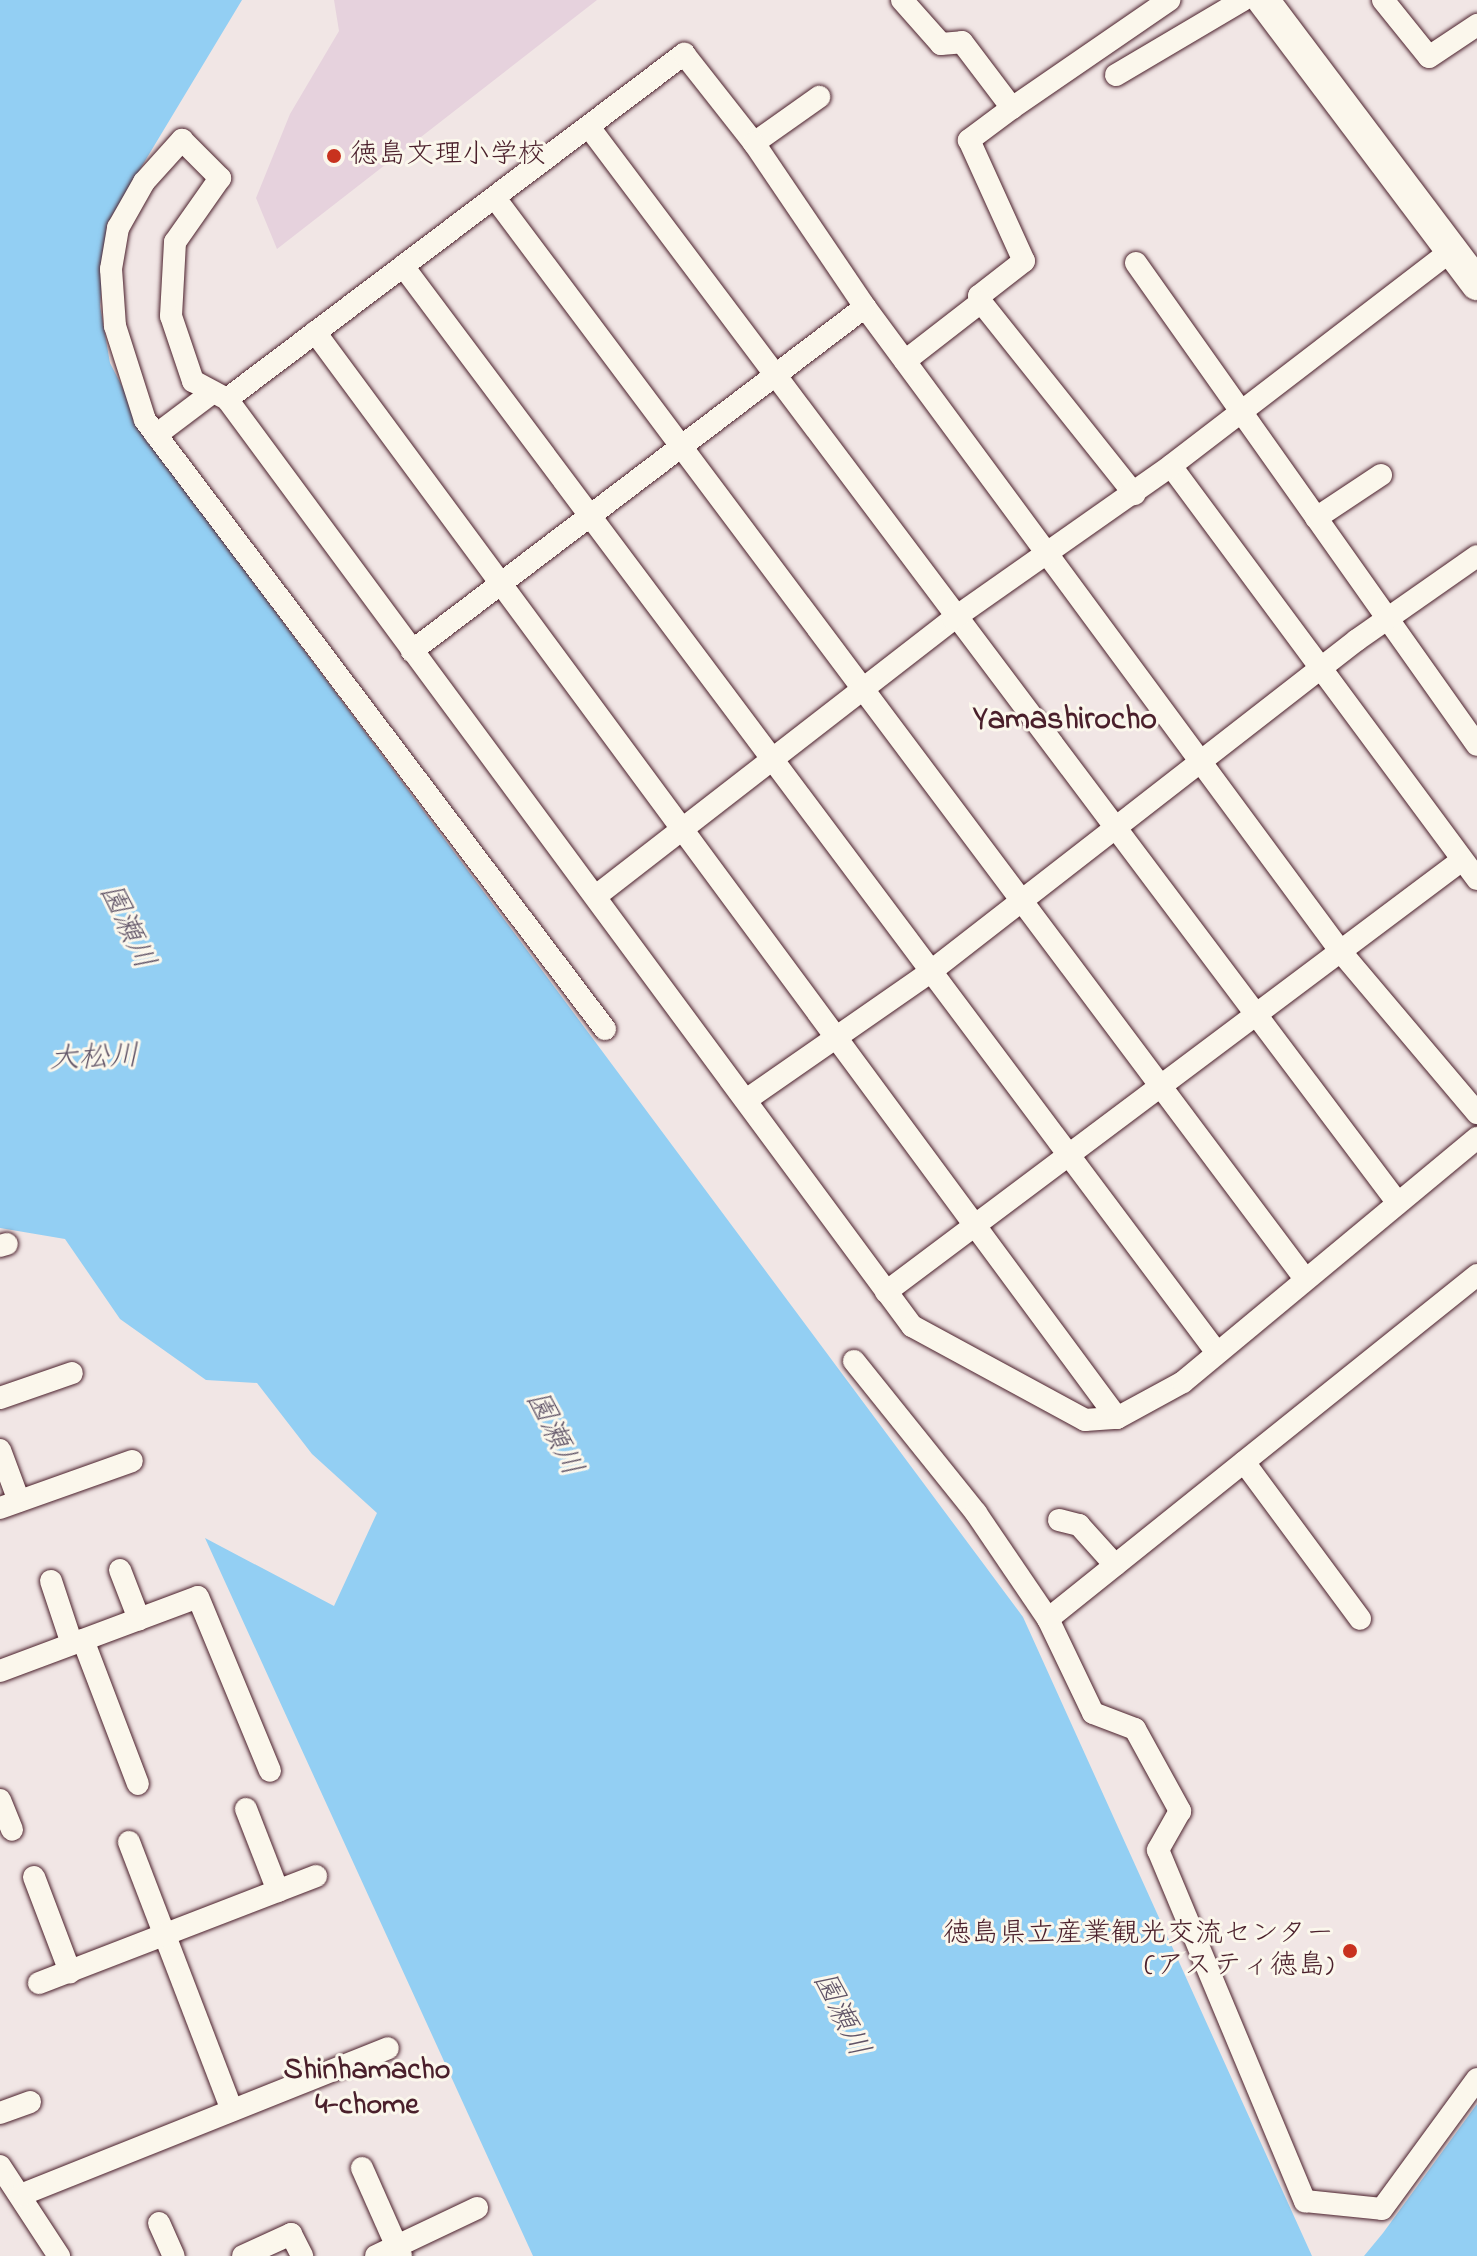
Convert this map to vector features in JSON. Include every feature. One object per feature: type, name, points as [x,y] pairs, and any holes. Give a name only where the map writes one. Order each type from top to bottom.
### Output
[{"type":"street","points":[[902,0],[941,44],[962,42],[1012,108]]},
{"type":"street","points":[[1134,494],[981,302],[979,296],[1024,261],[969,140],[1169,0]]},
{"type":"street","points":[[1116,75],[1243,0]]},
{"type":"street","points":[[1263,0],[1477,284]]},
{"type":"street","points":[[1383,0],[1429,57],[1477,25]]},
{"type":"street","points":[[156,435],[315,332],[684,54],[754,143],[865,307],[1052,553],[1199,763],[1341,952],[1477,1113]]},
{"type":"street","points":[[754,143],[819,97]]},
{"type":"street","points":[[589,127],[953,619],[1397,1202]]},
{"type":"street","points":[[605,1029],[156,435],[129,385],[111,269],[131,205],[182,140],[220,178],[175,242],[171,316],[193,381],[220,395],[596,896],[912,1326],[1085,1420],[1117,1418],[1183,1382],[1303,1276],[1477,1138]]},
{"type":"street","points":[[495,198],[1018,903],[1303,1276]]},
{"type":"street","points":[[596,896],[775,763],[953,619],[1134,494],[1452,250]]},
{"type":"street","points":[[1136,263],[1477,745]]},
{"type":"street","points":[[403,266],[1067,1157],[1217,1353]]},
{"type":"street","points":[[905,361],[981,302]]},
{"type":"street","points":[[412,651],[682,449],[865,307]]},
{"type":"street","points":[[315,332],[839,1037],[1117,1418]]},
{"type":"street","points":[[1171,466],[1317,671],[1477,879]]},
{"type":"street","points":[[1316,518],[1381,475]]},
{"type":"street","points":[[746,1100],[930,972],[1317,671],[1477,556]]},
{"type":"street","points":[[886,1292],[1462,860]]},
{"type":"street","points":[[1048,1619],[1477,1275]]},
{"type":"street","points":[[854,1361],[976,1513],[1048,1619],[1093,1713],[1135,1729],[1180,1811],[1158,1850],[1305,2201],[1382,2209],[1477,2079]]},
{"type":"street","points":[[0,1398],[72,1373]]},
{"type":"street","points":[[0,1450],[9,1505],[132,1461]]},
{"type":"street","points":[[1244,1462],[1360,1619]]},
{"type":"street","points":[[1059,1520],[1079,1525],[1115,1565]]},
{"type":"street","points":[[120,1570],[139,1619]]},
{"type":"street","points":[[51,1581],[138,1784]]},
{"type":"street","points":[[0,1671],[198,1597],[270,1771]]},
{"type":"street","points":[[0,1800],[12,1830]]},
{"type":"street","points":[[246,1809],[278,1891]]},
{"type":"street","points":[[129,1842],[232,2110]]},
{"type":"street","points":[[39,1983],[316,1876]]},
{"type":"street","points":[[34,1877],[70,1972]]},
{"type":"street","points":[[21,2195],[388,2048]]},
{"type":"street","points":[[0,2113],[30,2102]]},
{"type":"street","points":[[0,2166],[59,2256]]},
{"type":"street","points":[[362,2168],[391,2253],[477,2208]]},
{"type":"street","points":[[159,2223],[174,2256]]},
{"type":"street","points":[[243,2256],[291,2234],[302,2256]]},
{"type":"shaded area","name":"徳島文理小学校","points":[[334,0],[597,0],[277,249],[256,198],[290,114],[339,31]]},
{"type":"water","points":[[0,0],[242,0],[107,224],[100,306],[110,363],[155,450],[1023,1617],[1312,2256],[533,2256],[205,1538],[334,1606],[377,1513],[312,1454],[257,1383],[206,1380],[120,1319],[65,1239],[0,1228]]},
{"type":"water","points":[[1477,2104],[1477,2256],[1364,2256],[1383,2233]]},
{"type":"place","name":"徳島文理小学校","points":[[334,156]]},
{"type":"place","name":"徳島県立産業観光交流センター (アスティ徳島)","points":[[1350,1951]]},
{"type":"district","name":"Yamashirocho","points":[[1065,721]]},
{"type":"district","name":"Shinhamacho 4-chome","points":[[367,2088]]},
{"type":"water label","name":"園瀬川","points":[[126,927]]},
{"type":"water label","name":"大松川","points":[[94,1059]]},
{"type":"water label","name":"園瀬川","points":[[553,1434]]},
{"type":"water label","name":"園瀬川","points":[[840,2015]]}]
